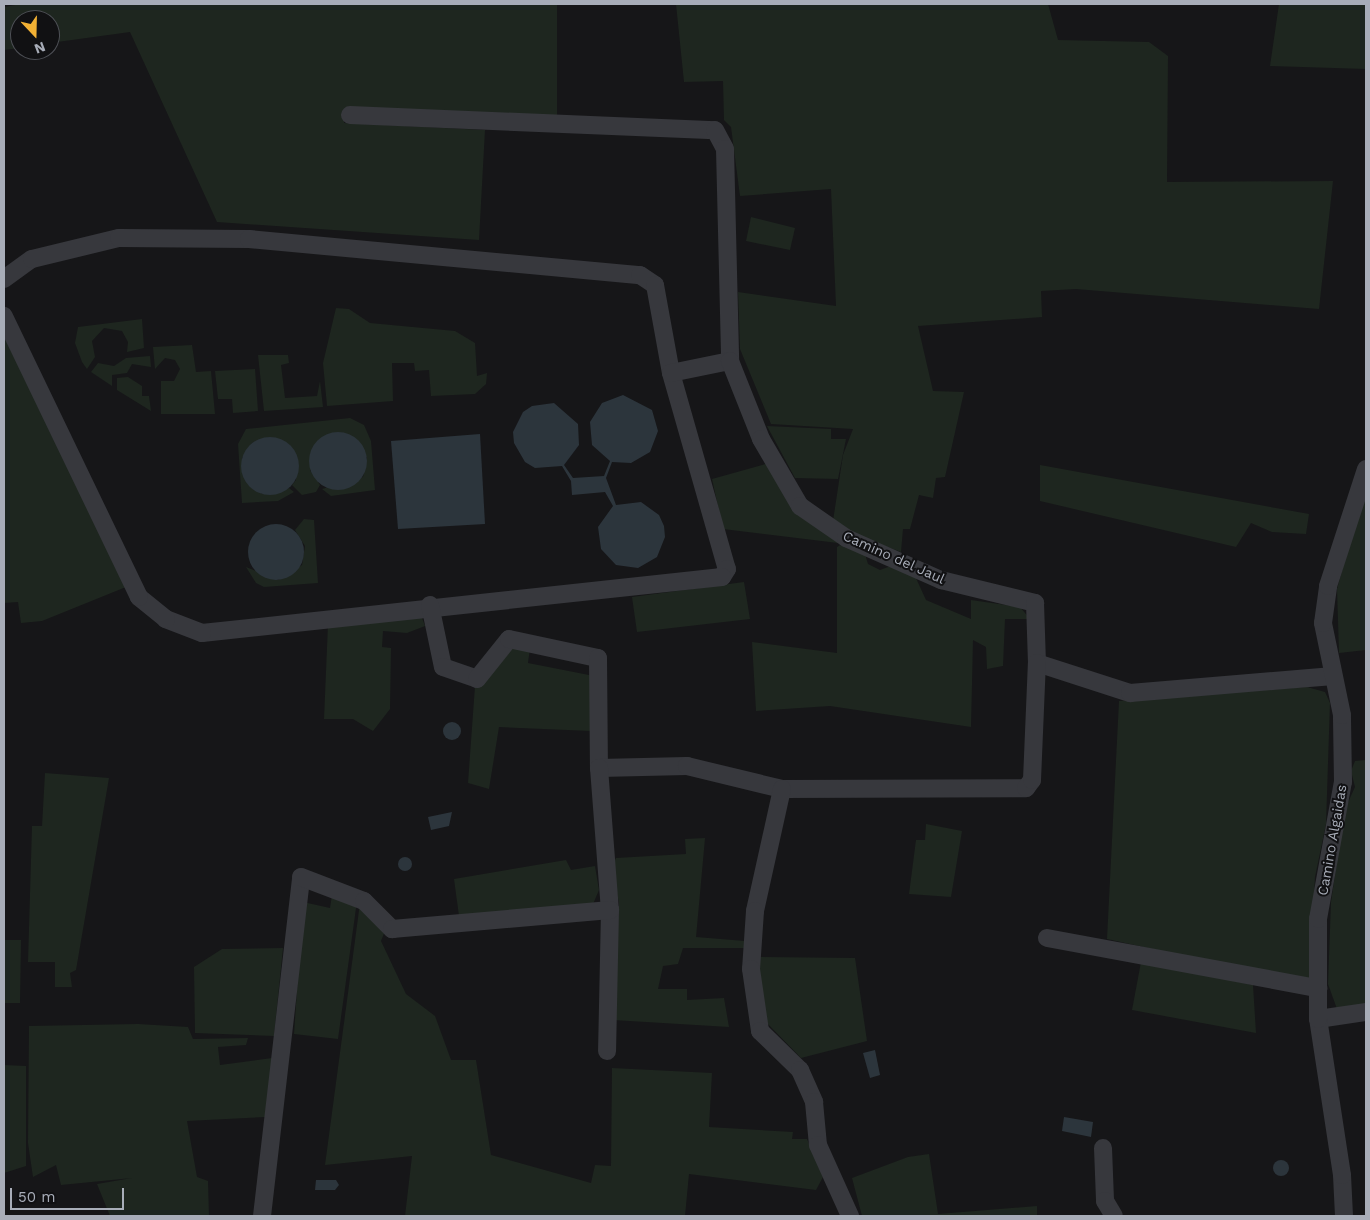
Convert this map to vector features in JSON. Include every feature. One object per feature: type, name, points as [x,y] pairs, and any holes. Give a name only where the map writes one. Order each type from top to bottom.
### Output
[{"type":"street","points":[[350,115],[715,130],[725,149],[730,361],[671,373]]},
{"type":"street","points":[[4,279],[32,259],[119,238],[249,238],[640,275],[655,285],[671,373],[727,569],[722,577],[430,605],[202,633],[166,619],[139,598],[4,316]]},
{"type":"street","name":"Camino del Jaul","points":[[599,768],[687,766],[782,789],[1026,788],[1032,780],[1037,663],[1035,603],[941,580],[846,538],[800,506],[761,439],[730,361]]},
{"type":"street","name":"Camino Algaidas","points":[[1344,1216],[1342,1175],[1318,1019],[1318,919],[1343,782],[1342,715],[1323,623],[1328,586],[1366,470]]},
{"type":"street","points":[[430,605],[443,667],[477,678],[509,639],[598,658],[599,768],[610,910],[607,1051]]},
{"type":"street","points":[[1037,663],[1130,693],[1333,676]]},
{"type":"street","points":[[782,789],[755,912],[751,969],[760,1031],[800,1070],[814,1102],[818,1146],[850,1216]]},
{"type":"street","points":[[262,1216],[301,877],[364,901],[392,929],[610,910]]},
{"type":"street","points":[[1048,938],[1318,988]]},
{"type":"street","points":[[1318,1019],[1366,1012]]},
{"type":"street","points":[[1103,1148],[1105,1201],[1114,1216]]},
{"type":"shaded area","points":[[21,4],[557,4],[557,116],[345,110],[344,123],[485,130],[479,240],[217,222],[130,32],[60,42],[60,10],[10,10],[10,49],[4,50],[4,7]]},
{"type":"shaded area","points":[[676,4],[1048,4],[1058,40],[1149,42],[1168,56],[1167,182],[1333,181],[1319,309],[1076,289],[1041,291],[1042,317],[918,326],[933,391],[964,392],[945,477],[936,478],[933,498],[919,495],[910,529],[903,529],[901,552],[861,537],[833,521],[843,455],[853,429],[771,424],[740,349],[738,292],[836,306],[831,189],[740,196],[731,127],[724,120],[723,81],[684,82]]},
{"type":"shaded area","points":[[1279,4],[1366,4],[1366,69],[1270,66]]},
{"type":"shaded area","points":[[751,217],[795,228],[790,250],[746,241]]},
{"type":"shaded area","points":[[336,308],[349,309],[370,323],[455,331],[475,343],[477,376],[487,373],[486,384],[475,394],[431,396],[429,370],[415,371],[414,363],[392,363],[393,401],[327,406],[323,363]]},
{"type":"shaded area","points":[[142,319],[144,348],[127,352],[128,342],[122,331],[104,328],[92,341],[95,357],[87,369],[82,362],[75,343],[78,327]]},
{"type":"shaded area","points":[[4,336],[126,587],[42,621],[21,623],[18,602],[4,603]]},
{"type":"shaded area","points":[[192,345],[196,372],[211,371],[215,414],[161,414],[161,381],[174,381],[180,369],[175,360],[165,358],[155,369],[153,347]]},
{"type":"shaded area","points":[[258,355],[288,355],[289,363],[281,365],[285,398],[317,396],[320,381],[323,407],[264,411]]},
{"type":"shaded area","points":[[150,356],[151,367],[132,364],[127,373],[112,375],[112,386],[91,372],[98,363],[114,366],[126,358]]},
{"type":"shaded area","points":[[255,369],[258,411],[233,413],[232,399],[218,399],[215,371]]},
{"type":"shaded area","points":[[128,377],[142,386],[142,396],[149,396],[151,411],[117,390],[117,378]]},
{"type":"shaded area","points":[[623,395],[652,410],[658,431],[650,452],[631,463],[612,462],[606,478],[616,505],[641,502],[659,515],[664,526],[665,537],[657,557],[638,568],[616,565],[601,549],[598,527],[613,506],[605,492],[572,495],[571,481],[562,466],[535,468],[525,462],[514,443],[513,432],[523,412],[532,406],[554,403],[578,424],[579,445],[564,465],[573,478],[604,476],[610,461],[592,445],[590,422],[602,403]]},
{"type":"shaded area","points":[[350,418],[364,425],[371,441],[375,490],[331,496],[322,489],[363,477],[367,457],[310,470],[320,485],[316,492],[302,495],[292,485],[296,480],[288,444],[270,437],[252,443],[242,458],[243,476],[262,494],[289,488],[294,492],[278,501],[242,503],[238,444],[246,429]]},
{"type":"shaded area","points":[[767,426],[831,429],[831,439],[846,439],[838,479],[795,478]]},
{"type":"shaded area","points":[[332,432],[344,432],[359,440],[367,455],[367,467],[359,482],[344,490],[332,490],[317,482],[309,467],[309,455],[317,440]]},
{"type":"shaded area","points":[[480,434],[485,524],[398,529],[391,441]]},
{"type":"shaded area","points":[[270,437],[281,439],[294,450],[299,466],[297,477],[286,490],[270,495],[259,493],[246,482],[241,466],[243,455],[254,442]]},
{"type":"shaded area","points":[[769,463],[838,543],[723,529],[712,479]]},
{"type":"shaded area","points":[[1040,465],[1309,514],[1306,534],[1272,532],[1251,523],[1236,547],[1040,501]]},
{"type":"shaded area","points":[[1366,483],[1366,650],[1339,653],[1337,589]]},
{"type":"shaded area","points":[[304,519],[314,520],[318,583],[264,587],[256,583],[246,567],[278,580],[302,565],[305,546],[295,530]]},
{"type":"shaded area","points":[[270,524],[282,524],[292,528],[300,536],[304,552],[300,568],[292,576],[282,580],[270,580],[260,576],[252,568],[248,558],[248,546],[252,536],[260,528]]},
{"type":"shaded area","points":[[842,544],[865,554],[868,564],[880,570],[891,566],[915,576],[926,600],[971,619],[971,600],[1020,607],[1030,619],[1005,619],[1003,666],[987,669],[986,647],[973,640],[971,727],[830,706],[756,711],[752,642],[837,653],[837,547]]},
{"type":"shaded area","points":[[744,582],[750,619],[637,632],[632,597]]},
{"type":"shaded area","points":[[421,615],[425,626],[407,633],[383,631],[382,647],[391,648],[390,709],[373,731],[353,719],[324,719],[328,624]]},
{"type":"shaded area","points":[[511,646],[530,648],[528,663],[594,676],[591,731],[499,727],[489,789],[468,783],[475,686]]},
{"type":"shaded area","points":[[1307,687],[1325,692],[1330,703],[1326,824],[1315,877],[1309,983],[1107,939],[1119,701]]},
{"type":"shaded area","points":[[452,722],[458,725],[461,731],[458,737],[452,740],[446,737],[443,731],[446,725]]},
{"type":"shaded area","points":[[1366,760],[1366,1007],[1337,1009],[1328,984],[1331,902],[1345,809],[1355,787],[1351,771],[1355,761]]},
{"type":"shaded area","points":[[45,773],[109,778],[76,970],[70,973],[72,987],[55,987],[55,962],[28,962],[32,826],[42,826]]},
{"type":"shaded area","points":[[452,812],[449,826],[431,830],[428,817]]},
{"type":"shaded area","points":[[926,824],[962,831],[951,897],[909,894],[916,840],[925,840]]},
{"type":"shaded area","points":[[705,838],[696,937],[745,941],[745,948],[683,948],[678,964],[663,966],[658,989],[687,989],[687,1000],[724,998],[729,1027],[613,1020],[619,903],[612,866],[616,858],[686,854],[685,839]]},
{"type":"shaded area","points":[[402,857],[408,857],[412,864],[408,871],[402,871],[398,867],[398,861]]},
{"type":"shaded area","points":[[566,860],[571,870],[595,866],[599,890],[593,904],[459,916],[454,879]]},
{"type":"shaded area","points":[[332,895],[357,901],[338,1039],[294,1034],[303,902],[330,908]]},
{"type":"shaded area","points":[[360,903],[385,931],[381,941],[406,994],[435,1016],[451,1060],[476,1060],[491,1155],[591,1183],[595,1165],[611,1166],[612,1068],[712,1073],[709,1127],[793,1132],[792,1139],[807,1139],[823,1177],[816,1190],[689,1174],[685,1216],[405,1216],[412,1156],[325,1165]]},
{"type":"shaded area","points":[[4,940],[21,940],[20,1003],[4,1003]]},
{"type":"shaded area","points":[[283,948],[274,1036],[195,1033],[194,967],[222,949]]},
{"type":"shaded area","points":[[758,957],[855,958],[867,1041],[801,1058],[763,1019]]},
{"type":"shaded area","points":[[1141,962],[1253,985],[1256,1033],[1132,1010]]},
{"type":"shaded area","points":[[138,1024],[188,1027],[193,1039],[248,1038],[246,1045],[218,1047],[220,1065],[272,1058],[265,1117],[187,1121],[197,1177],[208,1181],[209,1216],[110,1216],[97,1184],[132,1178],[61,1185],[56,1165],[33,1177],[28,1143],[29,1026]]},
{"type":"shaded area","points":[[875,1050],[880,1075],[870,1078],[863,1053]]},
{"type":"shaded area","points":[[4,1065],[26,1066],[26,1166],[4,1173]]},
{"type":"shaded area","points":[[1064,1117],[1093,1122],[1091,1137],[1062,1131]]},
{"type":"shaded area","points":[[929,1154],[938,1214],[1037,1206],[1037,1216],[862,1216],[852,1178],[908,1157]]},
{"type":"shaded area","points":[[1281,1160],[1287,1162],[1289,1168],[1287,1174],[1281,1176],[1275,1174],[1273,1168],[1275,1162]]},
{"type":"shaded area","points":[[316,1180],[336,1180],[339,1185],[335,1190],[315,1190]]}]
